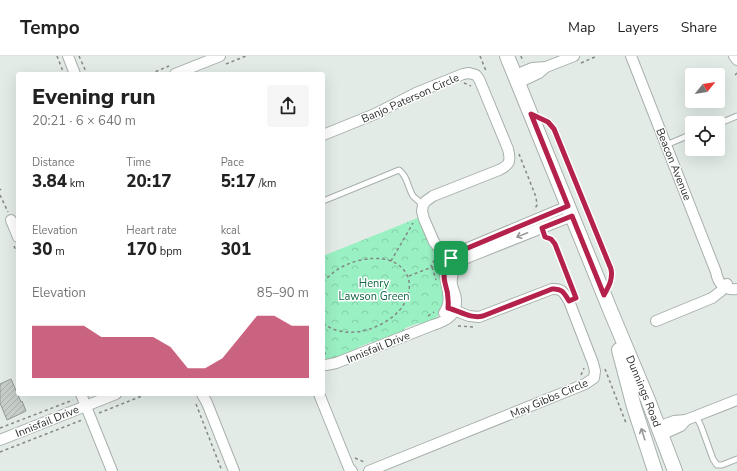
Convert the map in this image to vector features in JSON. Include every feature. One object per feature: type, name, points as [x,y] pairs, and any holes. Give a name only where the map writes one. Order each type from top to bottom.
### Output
[{"type":"street","points":[[68,56],[74,72]]},
{"type":"street","points":[[180,72],[220,56]]},
{"type":"street","name":"Dunnings Road","points":[[508,56],[675,471]]},
{"type":"street","points":[[517,79],[532,68],[546,67],[574,56]]},
{"type":"street","name":"Beacon Avenue","points":[[631,56],[716,272],[729,285]]},
{"type":"street","points":[[734,56],[737,60]]},
{"type":"street","name":"Banjo Paterson Circle","points":[[325,134],[367,117],[416,93],[466,74],[476,76],[479,79],[508,149],[510,156],[508,164],[499,170],[433,196],[423,205]]},
{"type":"street","points":[[423,205],[422,211],[424,219],[434,242],[455,261]]},
{"type":"street","points":[[455,261],[469,257],[540,223],[570,211]]},
{"type":"street","points":[[11,220],[16,232]]},
{"type":"street","points":[[451,309],[456,300],[452,280],[455,261]]},
{"type":"street","points":[[656,321],[706,301],[729,285],[733,290],[737,289]]},
{"type":"street","name":"May Gibbs Circle","points":[[367,467],[585,384],[592,380],[595,375],[595,367],[569,301],[561,290],[556,288],[548,290],[483,316],[473,317],[451,309]]},
{"type":"street","name":"Innisfail Drive","points":[[325,366],[336,363],[430,320],[446,320],[452,314],[451,309]]},
{"type":"street","name":"Dunnings Road","points":[[611,312],[623,368],[655,471]]},
{"type":"street","name":"Innisfail Drive","points":[[0,440],[5,439],[83,399],[103,396]]},
{"type":"street","points":[[320,396],[349,468],[352,471]]},
{"type":"street","points":[[202,398],[234,471]]},
{"type":"street","points":[[83,399],[112,471]]},
{"type":"street","points":[[660,431],[674,421],[691,418],[737,400]]},
{"type":"street","points":[[669,455],[679,471]]},
{"type":"lane","points":[[531,114],[548,122],[554,129],[611,269],[611,280],[604,295]]},
{"type":"lane","points":[[725,121],[737,116]]},
{"type":"lane","points":[[666,145],[685,137]]},
{"type":"lane","points":[[325,200],[399,170],[402,172],[414,197],[423,205]]},
{"type":"lane","points":[[691,418],[701,426],[713,459],[717,464],[722,465],[737,459]]},
{"type":"path","points":[[57,56],[63,72]]},
{"type":"path","points":[[80,56],[86,72]]},
{"type":"path","points":[[464,83],[475,89],[490,83],[480,56]]},
{"type":"path","points":[[519,154],[536,197],[537,205],[534,211],[545,237],[551,239],[555,244],[576,298],[569,301]]},
{"type":"path","points":[[0,195],[11,220]]},
{"type":"path","points":[[391,261],[413,223]]},
{"type":"path","points":[[325,280],[336,270],[352,262],[374,258],[391,261],[400,266],[406,273],[410,287],[406,302],[399,311],[386,321],[374,327],[350,332],[336,330],[325,325]]},
{"type":"path","points":[[432,267],[436,282]]},
{"type":"path","points":[[430,320],[435,311]]},
{"type":"path","points":[[325,353],[333,354]]},
{"type":"path","points":[[581,376],[585,365]]},
{"type":"path","points":[[604,367],[626,423]]},
{"type":"path","points":[[0,452],[142,396]]},
{"type":"path","points":[[202,398],[222,471]]},
{"type":"path","points":[[0,428],[83,399]]},
{"type":"path","points":[[354,458],[367,467]]},
{"type":"green space","name":"Henry Lawson Green","points":[[420,217],[444,258],[446,292],[442,311],[436,318],[423,325],[419,323],[405,328],[403,332],[376,343],[371,342],[359,347],[357,351],[331,360],[325,359],[325,255]]},
{"type":"building","points":[[11,379],[16,390],[16,396],[18,396],[21,402],[22,401],[26,411],[7,420],[0,403],[0,384]]},
{"type":"route","points":[[531,114],[548,122],[554,129],[611,269],[612,274],[610,284],[604,295],[572,216],[542,228],[545,237],[551,239],[555,244],[576,298],[569,301],[561,290],[552,289],[483,316],[469,316],[448,308],[449,293],[445,282],[445,273],[451,258],[463,250],[568,206],[531,114]]}]
